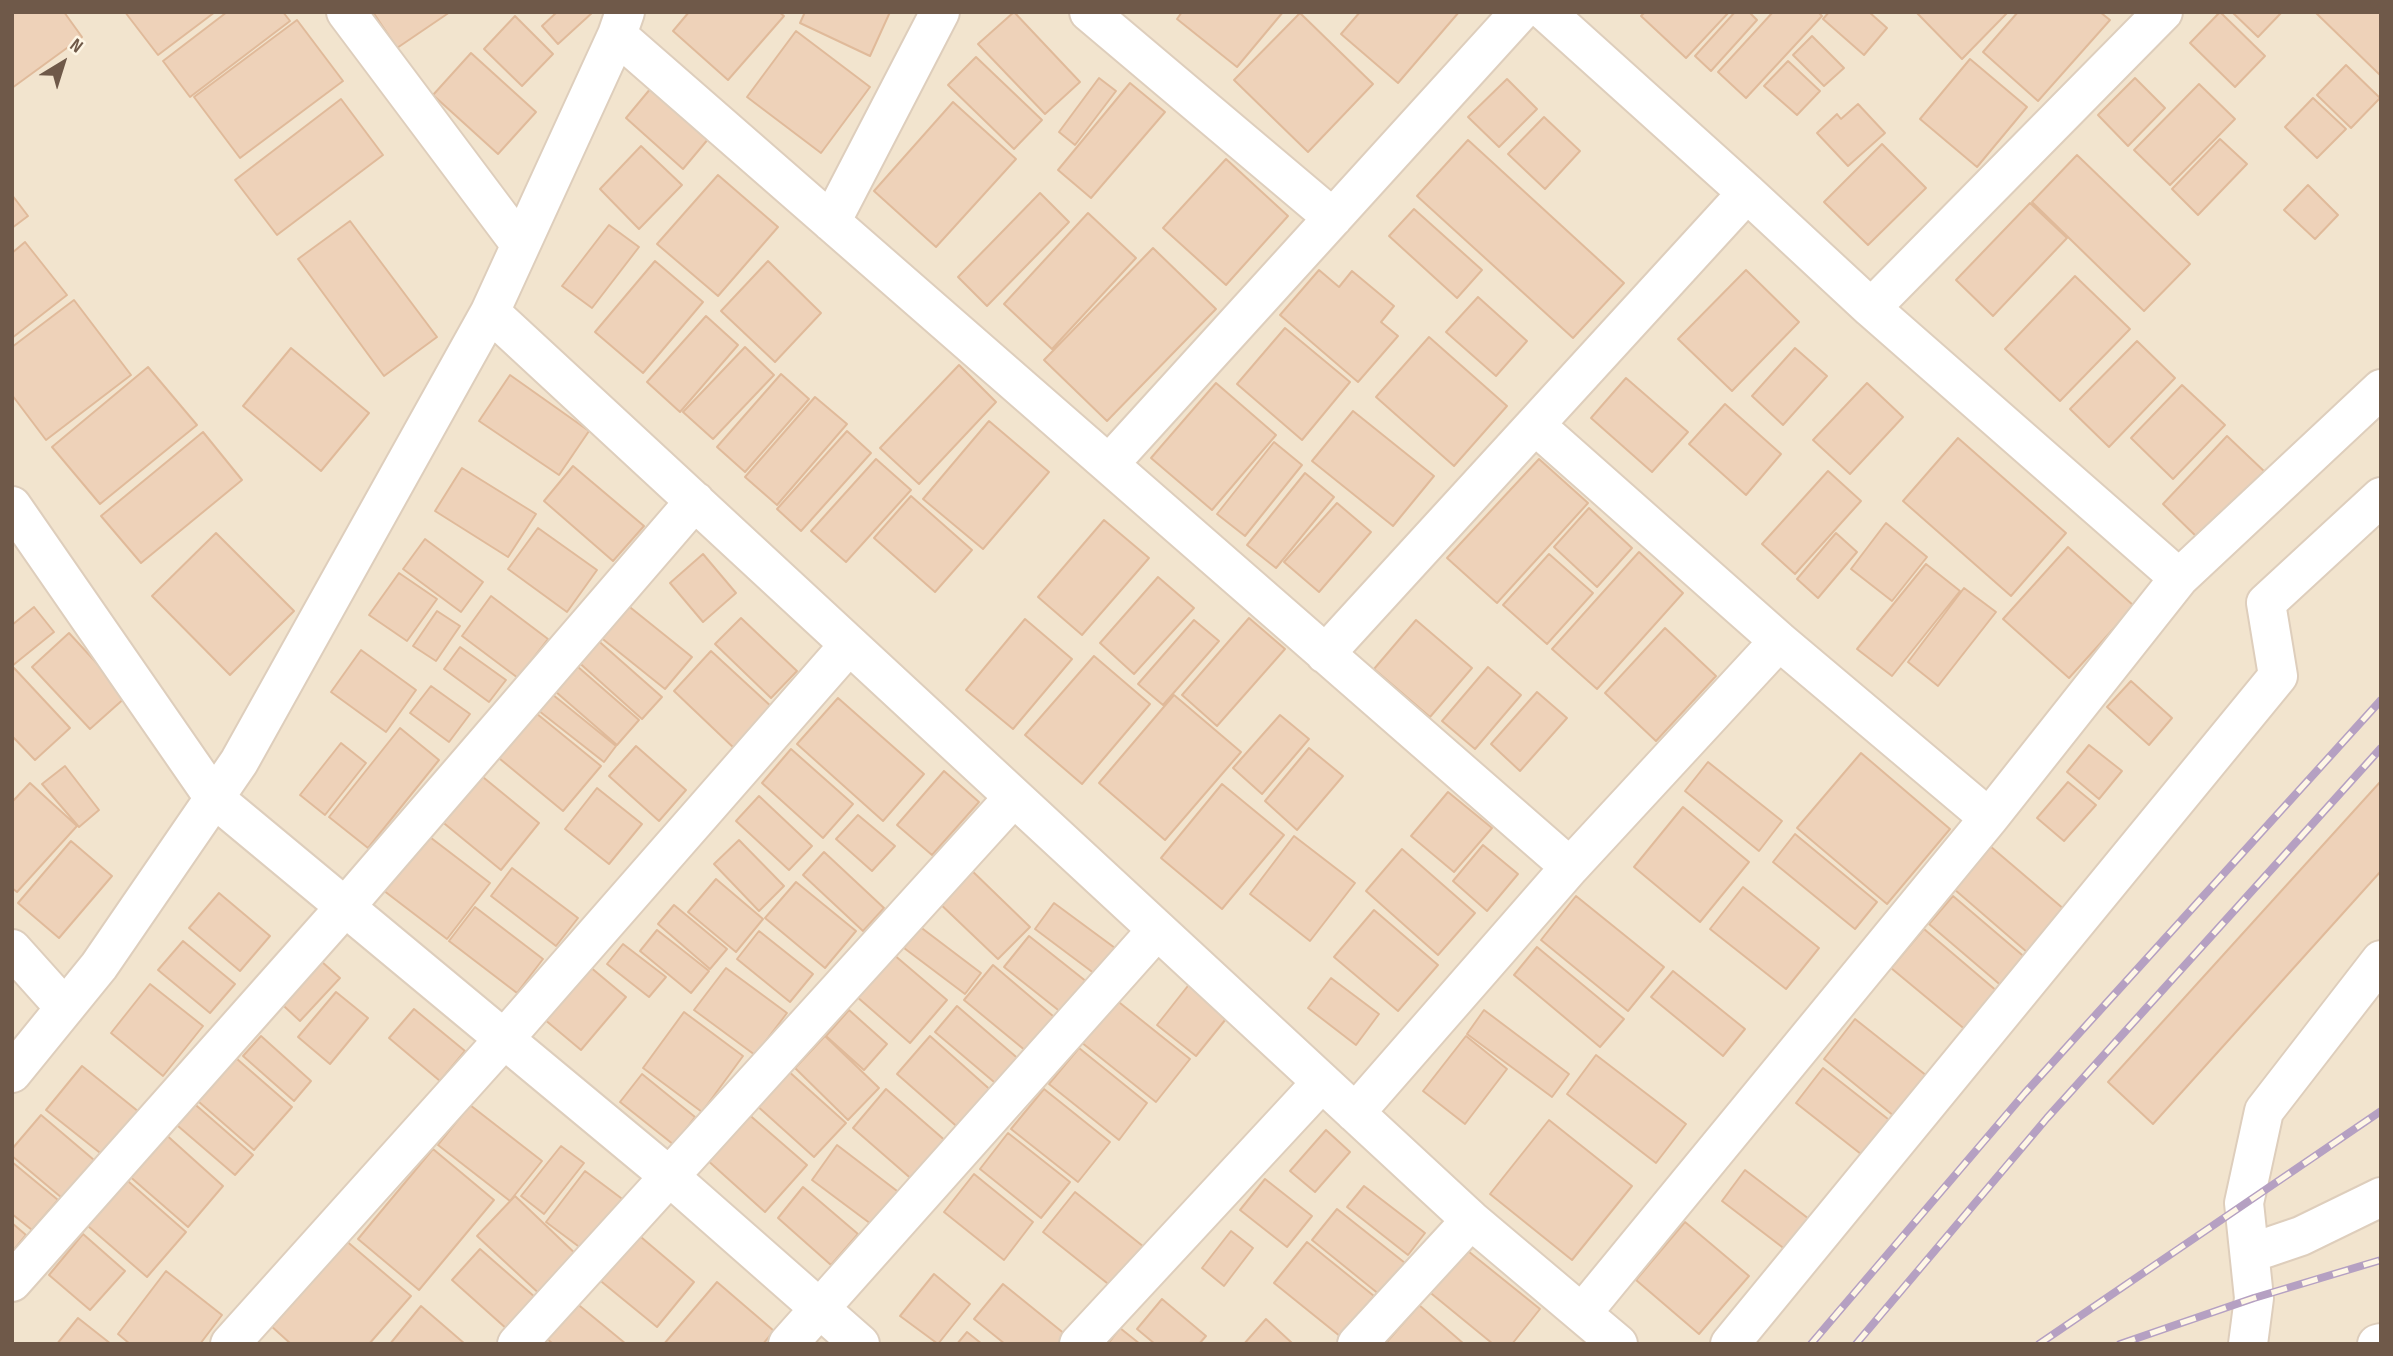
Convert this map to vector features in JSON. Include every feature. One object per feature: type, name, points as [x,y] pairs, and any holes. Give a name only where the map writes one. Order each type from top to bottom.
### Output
[{"type":"street","points":[[346,12],[520,244]]},
{"type":"street","points":[[831,222],[940,12]]},
{"type":"street","points":[[1090,12],[1333,218]]},
{"type":"street","points":[[1109,464],[1520,12]]},
{"type":"street","points":[[1546,12],[1747,192],[1871,308],[2179,578]]},
{"type":"street","points":[[1871,308],[2144,18]]},
{"type":"street","points":[[12,1073],[99,966],[239,762],[490,312],[621,24],[831,222],[1570,867]]},
{"type":"street","points":[[1325,654],[1747,192]]},
{"type":"street","points":[[490,312],[1471,1220],[1618,1344]]},
{"type":"street","points":[[1583,1312],[1989,818],[2179,578],[2381,389]]},
{"type":"street","points":[[1535,425],[1779,641],[1989,818]]},
{"type":"street","points":[[1730,1344],[2278,676],[2266,603],[2381,497]]},
{"type":"street","points":[[12,1282],[345,906],[695,501]]},
{"type":"street","points":[[12,506],[214,797],[669,1176],[860,1344]]},
{"type":"street","points":[[1355,1113],[1570,867],[1779,641]]},
{"type":"street","points":[[230,1344],[504,1039],[849,645]]},
{"type":"street","points":[[517,1344],[1014,797]]},
{"type":"street","points":[[788,1344],[1157,930]]},
{"type":"street","points":[[12,949],[65,1008]]},
{"type":"street","points":[[2248,1344],[2254,1298],[2244,1203],[2264,1111],[2381,960]]},
{"type":"street","points":[[1079,1344],[1322,1082]]},
{"type":"street","points":[[2250,1254],[2301,1236],[2381,1197]]},
{"type":"street","points":[[1357,1344],[1471,1220]]},
{"type":"shaded area","points":[[12,12],[2381,12],[2381,1344],[12,1344]]},
{"type":"building","points":[[12,12],[64,12],[82,37],[12,88]]},
{"type":"building","points":[[125,12],[215,12],[158,55]]},
{"type":"building","points":[[227,12],[283,12],[290,21],[190,97],[163,61]]},
{"type":"building","points":[[373,12],[450,12],[397,48]]},
{"type":"building","points":[[557,12],[593,12],[558,44],[542,26]]},
{"type":"building","points":[[689,12],[779,12],[784,16],[728,80],[673,31]]},
{"type":"building","points":[[805,12],[890,12],[870,56],[800,23]]},
{"type":"building","points":[[1014,12],[1080,82],[1045,114],[978,44]]},
{"type":"building","points":[[1182,12],[1283,12],[1237,67],[1177,19]]},
{"type":"building","points":[[1360,12],[1459,12],[1398,83],[1341,34]]},
{"type":"building","points":[[1645,12],[1729,12],[1686,58],[1641,16]]},
{"type":"building","points":[[1735,12],[1749,12],[1757,20],[1711,71],[1695,56]]},
{"type":"building","points":[[1773,12],[1818,12],[1822,16],[1746,98],[1718,72]]},
{"type":"building","points":[[1829,12],[1869,12],[1887,28],[1864,55],[1823,19]]},
{"type":"building","points":[[1916,12],[2006,12],[2007,13],[1962,59]]},
{"type":"building","points":[[2018,12],[2100,12],[2110,20],[2038,101],[1983,52]]},
{"type":"building","points":[[2220,12],[2265,56],[2235,87],[2190,43]]},
{"type":"building","points":[[2232,12],[2282,12],[2258,37]]},
{"type":"building","points":[[2315,12],[2381,12],[2381,74],[2380,75]]},
{"type":"building","points":[[1300,13],[1373,84],[1308,152],[1234,80]]},
{"type":"building","points":[[515,16],[553,54],[522,86],[484,49]]},
{"type":"building","points":[[297,20],[343,81],[240,158],[194,97]]},
{"type":"building","points":[[796,31],[870,87],[821,153],[747,97]]},
{"type":"building","points":[[1812,36],[1844,68],[1824,86],[1793,55]]},
{"type":"building","points":[[471,53],[536,112],[498,154],[433,95]]},
{"type":"building","points":[[976,57],[1042,120],[1014,149],[948,85]]},
{"type":"building","points":[[1970,59],[2027,107],[1977,167],[1920,119]]},
{"type":"building","points":[[1788,61],[1820,91],[1797,115],[1764,86]]},
{"type":"building","points":[[2346,65],[2380,98],[2351,128],[2317,95]]},
{"type":"building","points":[[1099,78],[1116,91],[1075,145],[1059,132]]},
{"type":"building","points":[[2135,78],[2165,108],[2128,146],[2098,115]]},
{"type":"building","points":[[1507,79],[1537,109],[1499,147],[1468,117]]},
{"type":"building","points":[[1130,83],[1165,112],[1091,198],[1058,170]]},
{"type":"building","points":[[2199,84],[2235,119],[2170,185],[2134,150]]},
{"type":"building","points":[[651,88],[709,138],[683,169],[626,118]]},
{"type":"building","points":[[2313,98],[2346,129],[2317,158],[2285,127]]},
{"type":"building","points":[[341,99],[383,155],[277,235],[235,180]]},
{"type":"building","points":[[953,102],[1016,159],[936,247],[874,191]]},
{"type":"building","points":[[1858,104],[1885,133],[1848,166],[1817,133],[1837,114],[1841,119]]},
{"type":"building","points":[[1544,117],[1580,151],[1545,189],[1508,154]]},
{"type":"building","points":[[2220,139],[2247,164],[2198,215],[2172,189]]},
{"type":"building","points":[[1468,140],[1624,283],[1573,338],[1417,196]]},
{"type":"building","points":[[1882,144],[1926,188],[1868,245],[1824,202]]},
{"type":"building","points":[[641,146],[682,185],[639,229],[600,189]]},
{"type":"building","points":[[2077,155],[2190,264],[2144,311],[2032,202]]},
{"type":"building","points":[[1226,159],[1288,216],[1226,285],[1163,228]]},
{"type":"building","points":[[718,175],[778,227],[718,296],[657,244]]},
{"type":"building","points":[[2308,185],[2338,215],[2315,239],[2284,210]]},
{"type":"building","points":[[1040,193],[1069,222],[987,306],[958,277]]},
{"type":"building","points":[[12,195],[28,216],[12,228]]},
{"type":"building","points":[[2030,203],[2067,238],[1993,316],[1956,280]]},
{"type":"building","points":[[1414,209],[1482,270],[1457,298],[1389,236]]},
{"type":"building","points":[[1088,213],[1136,258],[1052,349],[1004,304]]},
{"type":"building","points":[[350,221],[437,337],[384,376],[298,259]]},
{"type":"building","points":[[609,225],[639,247],[592,308],[562,286]]},
{"type":"building","points":[[25,242],[67,295],[12,338],[12,253]]},
{"type":"building","points":[[1153,248],[1216,309],[1107,421],[1044,360]]},
{"type":"building","points":[[655,261],[703,302],[643,373],[595,332]]},
{"type":"building","points":[[768,261],[821,313],[775,362],[721,311]]},
{"type":"building","points":[[1319,270],[1339,287],[1352,271],[1394,306],[1381,322],[1398,336],[1358,382],[1280,315]]},
{"type":"building","points":[[1746,270],[1799,322],[1732,391],[1678,339]]},
{"type":"building","points":[[2075,276],[2130,329],[2060,401],[2005,349]]},
{"type":"building","points":[[1478,297],[1527,341],[1496,376],[1446,332]]},
{"type":"building","points":[[74,300],[131,375],[46,440],[12,395],[12,347]]},
{"type":"building","points":[[706,316],[738,345],[680,412],[647,382]]},
{"type":"building","points":[[1285,328],[1350,382],[1302,440],[1237,384]]},
{"type":"building","points":[[1429,337],[1507,406],[1454,466],[1376,397]]},
{"type":"building","points":[[2137,341],[2175,378],[2109,447],[2070,409]]},
{"type":"building","points":[[745,347],[774,375],[713,439],[683,412]]},
{"type":"building","points":[[291,348],[369,413],[321,471],[243,406]]},
{"type":"building","points":[[1795,348],[1827,376],[1783,425],[1752,396]]},
{"type":"building","points":[[959,365],[996,402],[919,484],[880,448]]},
{"type":"building","points":[[148,367],[197,425],[100,504],[52,447]]},
{"type":"building","points":[[781,374],[809,399],[745,472],[717,447]]},
{"type":"building","points":[[510,375],[589,431],[559,475],[479,421]]},
{"type":"building","points":[[1626,378],[1688,432],[1652,472],[1591,418]]},
{"type":"building","points":[[1216,383],[1276,435],[1212,510],[1151,458]]},
{"type":"building","points":[[1867,383],[1903,417],[1850,474],[1813,440]]},
{"type":"building","points":[[2182,385],[2225,425],[2173,479],[2131,438]]},
{"type":"building","points":[[815,397],[847,424],[777,505],[745,477]]},
{"type":"building","points":[[1725,404],[1781,454],[1746,495],[1689,444]]},
{"type":"building","points":[[1353,411],[1434,476],[1393,526],[1312,461]]},
{"type":"building","points":[[989,421],[1049,472],[983,549],[923,499]]},
{"type":"building","points":[[847,431],[871,453],[801,531],[777,509]]},
{"type":"building","points":[[203,432],[242,480],[141,563],[101,516]]},
{"type":"building","points":[[2227,436],[2266,473],[2201,541],[2163,504]]},
{"type":"building","points":[[1958,438],[2066,533],[2011,596],[1903,501]]},
{"type":"building","points":[[1274,442],[1302,465],[1245,536],[1217,514]]},
{"type":"building","points":[[876,459],[911,490],[846,562],[811,531]]},
{"type":"building","points":[[1539,459],[1588,503],[1497,603],[1447,558]]},
{"type":"building","points":[[573,466],[644,526],[613,561],[544,501]]},
{"type":"building","points":[[462,468],[536,514],[508,557],[435,511]]},
{"type":"building","points":[[1828,471],[1861,501],[1795,574],[1762,544]]},
{"type":"building","points":[[1305,473],[1334,497],[1276,568],[1247,545]]},
{"type":"building","points":[[911,496],[972,550],[935,592],[874,538]]},
{"type":"building","points":[[1337,503],[1371,532],[1319,592],[1284,562]]},
{"type":"building","points":[[1589,508],[1632,548],[1597,587],[1554,547]]},
{"type":"building","points":[[1104,520],[1149,558],[1082,635],[1038,597]]},
{"type":"building","points":[[1886,523],[1927,557],[1892,601],[1851,569]]},
{"type":"building","points":[[538,528],[597,570],[567,612],[508,569]]},
{"type":"building","points":[[216,533],[294,611],[230,675],[152,596]]},
{"type":"building","points":[[1836,533],[1857,552],[1818,598],[1797,579]]},
{"type":"building","points":[[425,539],[483,582],[461,612],[403,569]]},
{"type":"building","points":[[2068,547],[2134,606],[2069,678],[2003,619]]},
{"type":"building","points":[[1639,552],[1683,593],[1597,689],[1552,649]]},
{"type":"building","points":[[703,554],[736,593],[703,622],[670,583]]},
{"type":"building","points":[[1549,554],[1593,593],[1547,644],[1503,605]]},
{"type":"building","points":[[1926,564],[1960,591],[1892,676],[1857,649]]},
{"type":"building","points":[[399,573],[437,599],[407,641],[369,615]]},
{"type":"building","points":[[1158,577],[1194,608],[1134,674],[1100,643]]},
{"type":"building","points":[[1964,588],[1996,612],[1938,686],[1908,662]]},
{"type":"building","points":[[491,596],[548,639],[518,678],[462,636]]},
{"type":"building","points":[[626,604],[692,657],[665,689],[599,636]]},
{"type":"building","points":[[34,607],[54,632],[12,666],[12,625]]},
{"type":"building","points":[[437,611],[460,626],[436,661],[413,646]]},
{"type":"building","points":[[741,618],[797,671],[771,698],[715,644]]},
{"type":"building","points":[[1249,618],[1285,649],[1217,726],[1182,695]]},
{"type":"building","points":[[1025,619],[1072,659],[1013,729],[966,690]]},
{"type":"building","points":[[1194,620],[1219,641],[1163,705],[1138,684]]},
{"type":"building","points":[[1416,620],[1472,668],[1430,717],[1374,669]]},
{"type":"building","points":[[1665,628],[1716,676],[1656,741],[1605,693]]},
{"type":"building","points":[[69,633],[127,696],[90,729],[32,667]]},
{"type":"building","points":[[594,637],[662,697],[642,719],[575,659]]},
{"type":"building","points":[[460,647],[506,680],[489,702],[444,669]]},
{"type":"building","points":[[361,650],[416,690],[386,732],[331,692]]},
{"type":"building","points":[[711,651],[774,709],[736,750],[674,691]]},
{"type":"building","points":[[1094,656],[1150,704],[1082,784],[1025,735]]},
{"type":"building","points":[[570,660],[639,720],[617,745],[548,685]]},
{"type":"building","points":[[1488,667],[1521,695],[1475,749],[1442,721]]},
{"type":"building","points":[[14,668],[70,728],[35,760],[12,736]]},
{"type":"building","points":[[2131,681],[2172,718],[2149,745],[2107,707]]},
{"type":"building","points":[[431,686],[470,714],[449,742],[410,713]]},
{"type":"building","points":[[547,690],[616,746],[604,762],[534,707]]},
{"type":"building","points":[[1537,692],[1567,718],[1520,771],[1491,744]]},
{"type":"building","points":[[1174,695],[1241,752],[1165,840],[1099,783]]},
{"type":"building","points":[[838,698],[924,774],[883,821],[797,744]]},
{"type":"building","points":[[531,709],[601,766],[563,811],[494,754]]},
{"type":"building","points":[[1280,715],[1309,739],[1262,794],[1233,768]]},
{"type":"building","points":[[400,728],[439,760],[368,848],[329,817]]},
{"type":"building","points":[[341,743],[366,763],[325,815],[300,795]]},
{"type":"building","points":[[2089,745],[2122,771],[2099,799],[2067,772]]},
{"type":"building","points":[[636,746],[686,790],[659,821],[609,776]]},
{"type":"building","points":[[1309,748],[1343,776],[1297,830],[1265,801]]},
{"type":"building","points":[[791,749],[853,804],[823,838],[762,783]]},
{"type":"building","points":[[1861,753],[1950,829],[1887,904],[1797,828]]},
{"type":"building","points":[[1708,762],[1782,821],[1759,851],[1685,791]]},
{"type":"building","points":[[65,766],[99,810],[79,827],[42,784]]},
{"type":"building","points":[[944,771],[979,802],[932,855],[897,825]]},
{"type":"building","points":[[478,773],[539,823],[501,870],[440,820]]},
{"type":"building","points":[[2381,781],[2381,871],[2153,1124],[2108,1082]]},
{"type":"building","points":[[2068,782],[2096,805],[2064,841],[2037,818]]},
{"type":"building","points":[[30,783],[77,826],[17,892],[12,888],[12,802]]},
{"type":"building","points":[[1222,784],[1284,835],[1222,909],[1161,858]]},
{"type":"building","points":[[597,788],[642,824],[609,864],[565,829]]},
{"type":"building","points":[[1448,792],[1492,828],[1454,872],[1411,836]]},
{"type":"building","points":[[759,796],[812,846],[789,870],[736,821]]},
{"type":"building","points":[[1683,807],[1749,862],[1700,922],[1634,867]]},
{"type":"building","points":[[858,815],[895,846],[872,871],[836,839]]},
{"type":"building","points":[[422,831],[490,883],[447,939],[379,887]]},
{"type":"building","points":[[1795,834],[1877,902],[1855,929],[1773,862]]},
{"type":"building","points":[[1294,836],[1355,883],[1310,941],[1250,894]]},
{"type":"building","points":[[739,840],[784,886],[759,911],[714,864]]},
{"type":"building","points":[[71,841],[112,876],[59,938],[18,903]]},
{"type":"building","points":[[1483,845],[1518,874],[1487,911],[1453,881]]},
{"type":"building","points":[[1990,846],[2072,916],[2035,959],[1954,889]]},
{"type":"building","points":[[1402,849],[1475,913],[1438,955],[1366,891]]},
{"type":"building","points":[[824,852],[884,908],[863,931],[803,875]]},
{"type":"building","points":[[967,866],[1030,927],[998,959],[935,899]]},
{"type":"building","points":[[512,868],[578,918],[556,946],[491,896]]},
{"type":"building","points":[[716,879],[763,919],[736,952],[688,912]]},
{"type":"building","points":[[796,882],[856,931],[825,968],[765,918]]},
{"type":"building","points":[[1743,887],[1819,948],[1786,989],[1710,929]]},
{"type":"building","points":[[219,893],[270,936],[240,971],[189,928]]},
{"type":"building","points":[[1576,896],[1664,967],[1628,1011],[1541,940]]},
{"type":"building","points":[[1953,896],[2028,960],[2004,988],[1929,924]]},
{"type":"building","points":[[1054,903],[1115,948],[1095,974],[1035,929]]},
{"type":"building","points":[[674,905],[727,949],[710,969],[658,924]]},
{"type":"building","points":[[475,907],[543,959],[517,993],[449,941]]},
{"type":"building","points":[[1374,910],[1438,965],[1398,1011],[1334,957]]},
{"type":"building","points":[[919,926],[981,973],[965,994],[904,948]]},
{"type":"building","points":[[1924,929],[2005,998],[1973,1036],[1891,968]]},
{"type":"building","points":[[657,930],[709,971],[691,993],[640,951]]},
{"type":"building","points":[[759,931],[813,974],[790,1002],[737,959]]},
{"type":"building","points":[[1029,936],[1092,986],[1067,1017],[1004,967]]},
{"type":"building","points":[[183,941],[235,984],[210,1013],[158,970]]},
{"type":"building","points":[[623,944],[666,977],[649,997],[607,964]]},
{"type":"building","points":[[1537,947],[1624,1019],[1600,1047],[1514,975]]},
{"type":"building","points":[[312,953],[340,978],[300,1021],[273,996]]},
{"type":"building","points":[[893,954],[947,1000],[910,1043],[856,996]]},
{"type":"building","points":[[993,965],[1060,1022],[1032,1056],[964,1000]]},
{"type":"building","points":[[589,966],[626,997],[581,1050],[544,1019]]},
{"type":"building","points":[[726,968],[787,1013],[755,1055],[694,1010]]},
{"type":"building","points":[[1673,971],[1745,1029],[1723,1056],[1651,997]]},
{"type":"building","points":[[1331,978],[1379,1014],[1356,1045],[1308,1008]]},
{"type":"building","points":[[1191,982],[1230,1014],[1196,1056],[1157,1025]]},
{"type":"building","points":[[150,984],[203,1026],[163,1076],[111,1033]]},
{"type":"building","points":[[336,992],[368,1018],[330,1064],[298,1037]]},
{"type":"building","points":[[1115,999],[1190,1059],[1156,1102],[1081,1042]]},
{"type":"building","points":[[957,1006],[1022,1062],[1000,1087],[935,1032]]},
{"type":"building","points":[[414,1009],[465,1051],[440,1081],[389,1038]]},
{"type":"building","points":[[849,1010],[887,1044],[864,1070],[826,1036]]},
{"type":"building","points":[[1484,1010],[1569,1074],[1552,1097],[1467,1034]]},
{"type":"building","points":[[684,1012],[743,1056],[702,1112],[643,1068]]},
{"type":"building","points":[[1855,1019],[1932,1080],[1900,1121],[1824,1059]]},
{"type":"building","points":[[261,1036],[311,1081],[294,1101],[243,1056]]},
{"type":"building","points":[[825,1036],[879,1088],[848,1120],[795,1068]]},
{"type":"building","points":[[930,1036],[995,1094],[962,1131],[897,1074]]},
{"type":"building","points":[[1466,1036],[1507,1069],[1465,1124],[1423,1091]]},
{"type":"building","points":[[1079,1048],[1147,1103],[1119,1140],[1049,1084]]},
{"type":"building","points":[[229,1052],[292,1107],[254,1150],[191,1095]]},
{"type":"building","points":[[1596,1055],[1686,1124],[1656,1163],[1567,1094]]},
{"type":"building","points":[[82,1066],[139,1112],[104,1156],[46,1110]]},
{"type":"building","points":[[1823,1068],[1893,1123],[1866,1158],[1796,1103]]},
{"type":"building","points":[[786,1069],[846,1123],[814,1157],[755,1104]]},
{"type":"building","points":[[642,1074],[695,1117],[674,1145],[620,1102]]},
{"type":"building","points":[[886,1089],[948,1143],[915,1182],[853,1128]]},
{"type":"building","points":[[1044,1089],[1110,1142],[1078,1182],[1011,1129]]},
{"type":"building","points":[[190,1100],[253,1155],[235,1175],[171,1120]]},
{"type":"building","points":[[470,1105],[542,1161],[510,1201],[438,1145]]},
{"type":"building","points":[[746,1112],[807,1165],[765,1212],[705,1158]]},
{"type":"building","points":[[41,1115],[94,1160],[62,1198],[12,1156],[12,1149]]},
{"type":"building","points":[[1549,1120],[1632,1186],[1572,1260],[1490,1194]]},
{"type":"building","points":[[1326,1130],[1350,1152],[1315,1192],[1290,1171]]},
{"type":"building","points":[[163,1132],[223,1186],[188,1227],[127,1174]]},
{"type":"building","points":[[1008,1133],[1070,1182],[1041,1218],[980,1169]]},
{"type":"building","points":[[837,1145],[901,1194],[875,1227],[812,1180]]},
{"type":"building","points":[[561,1146],[584,1163],[544,1214],[521,1196]]},
{"type":"building","points":[[433,1149],[494,1200],[419,1290],[358,1239]]},
{"type":"building","points":[[12,1162],[58,1200],[32,1230],[12,1214]]},
{"type":"building","points":[[1745,1170],[1809,1219],[1786,1250],[1722,1201]]},
{"type":"building","points":[[585,1171],[625,1201],[586,1252],[546,1222]]},
{"type":"building","points":[[974,1174],[1033,1222],[1004,1260],[944,1212]]},
{"type":"building","points":[[121,1175],[186,1232],[147,1277],[81,1220]]},
{"type":"building","points":[[1265,1179],[1312,1216],[1287,1247],[1240,1210]]},
{"type":"building","points":[[1364,1186],[1425,1233],[1408,1255],[1347,1207]]},
{"type":"building","points":[[803,1187],[858,1234],[831,1265],[778,1218]]},
{"type":"building","points":[[1075,1192],[1144,1247],[1112,1287],[1043,1232]]},
{"type":"building","points":[[515,1196],[581,1259],[544,1298],[477,1236]]},
{"type":"building","points":[[1337,1209],[1405,1263],[1380,1295],[1312,1240]]},
{"type":"building","points":[[1685,1222],[1749,1276],[1699,1334],[1636,1280]]},
{"type":"building","points":[[12,1223],[26,1235],[12,1252]]},
{"type":"building","points":[[1231,1231],[1253,1248],[1224,1286],[1202,1268]]},
{"type":"building","points":[[635,1232],[694,1282],[657,1327],[597,1278]]},
{"type":"building","points":[[83,1234],[125,1271],[90,1310],[49,1275]]},
{"type":"building","points":[[344,1239],[411,1296],[369,1344],[291,1344],[270,1325]]},
{"type":"building","points":[[1307,1242],[1374,1296],[1341,1337],[1274,1283]]},
{"type":"building","points":[[1463,1247],[1540,1309],[1512,1344],[1493,1344],[1427,1290]]},
{"type":"building","points":[[480,1249],[536,1298],[508,1330],[452,1280]]},
{"type":"building","points":[[166,1271],[222,1315],[200,1344],[130,1344],[118,1334]]},
{"type":"building","points":[[934,1274],[970,1304],[938,1344],[900,1316]]},
{"type":"building","points":[[717,1282],[774,1331],[763,1344],[664,1344]]},
{"type":"building","points":[[1003,1284],[1066,1335],[1059,1344],[1005,1344],[974,1319]]},
{"type":"building","points":[[1162,1299],[1206,1336],[1199,1344],[1155,1344],[1137,1329]]},
{"type":"building","points":[[575,1302],[626,1344],[553,1344],[546,1338]]},
{"type":"building","points":[[1419,1305],[1464,1344],[1385,1344]]},
{"type":"building","points":[[421,1306],[465,1344],[390,1344]]},
{"type":"building","points":[[78,1318],[111,1344],[57,1344]]},
{"type":"building","points":[[1266,1319],[1293,1344],[1244,1344]]},
{"type":"building","points":[[1120,1328],[1140,1344],[1108,1344]]},
{"type":"building","points":[[967,1332],[982,1344],[957,1344]]},
{"type":"railway","points":[[1811,1344],[2025,1093],[2381,700]]},
{"type":"railway","points":[[1856,1344],[2047,1118],[2381,748]]},
{"type":"railway","points":[[2039,1344],[2381,1111]]},
{"type":"railway","points":[[2120,1344],[2254,1298],[2381,1260]]}]
